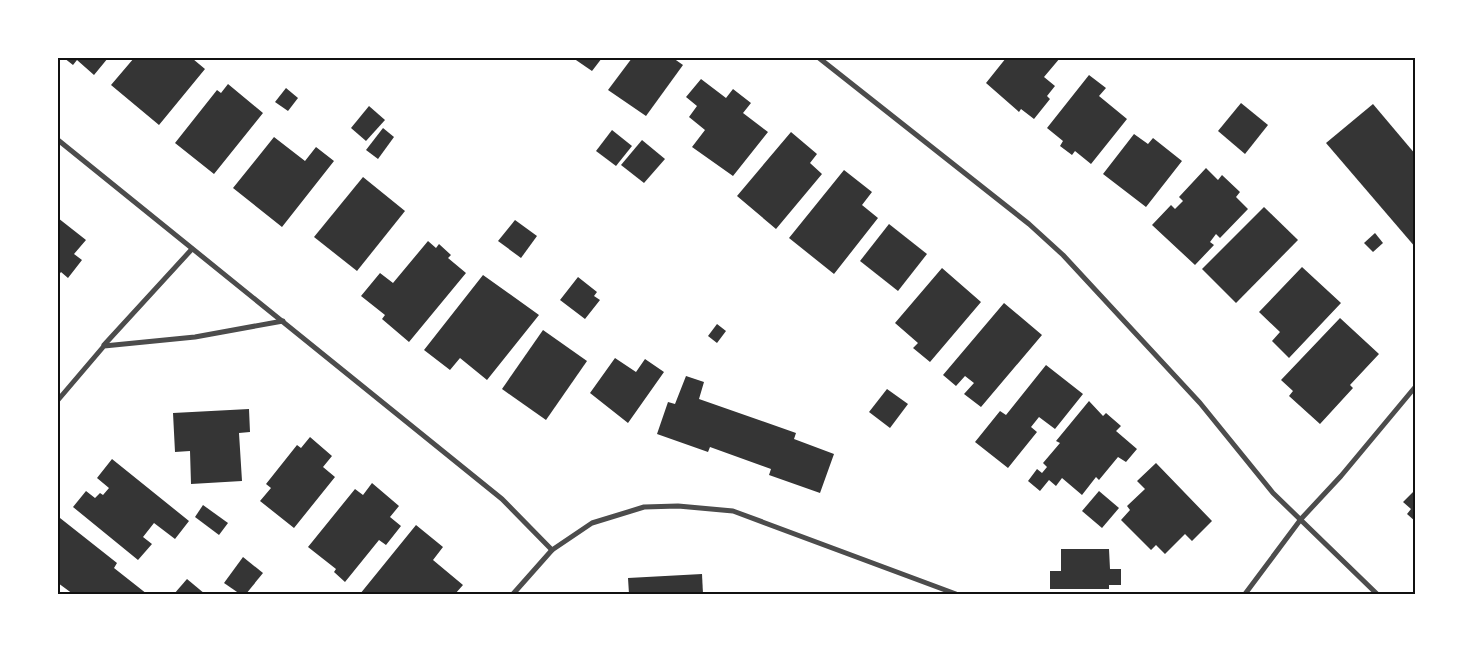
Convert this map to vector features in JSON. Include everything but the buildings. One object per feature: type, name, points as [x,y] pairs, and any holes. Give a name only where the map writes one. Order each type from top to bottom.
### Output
[{"type":"street","points":[[819,58],[1029,224],[1062,255],[1200,403],[1273,493],[1377,594]]},
{"type":"street","points":[[58,140],[502,499],[552,550]]},
{"type":"street","points":[[58,400],[192,249]]},
{"type":"street","points":[[104,346],[195,337],[283,321]]},
{"type":"street","points":[[1245,594],[1301,519],[1341,476],[1416,386]]},
{"type":"street","points":[[513,594],[552,550],[592,523],[644,507],[678,506],[725,512],[733,511],[956,594]]}]
